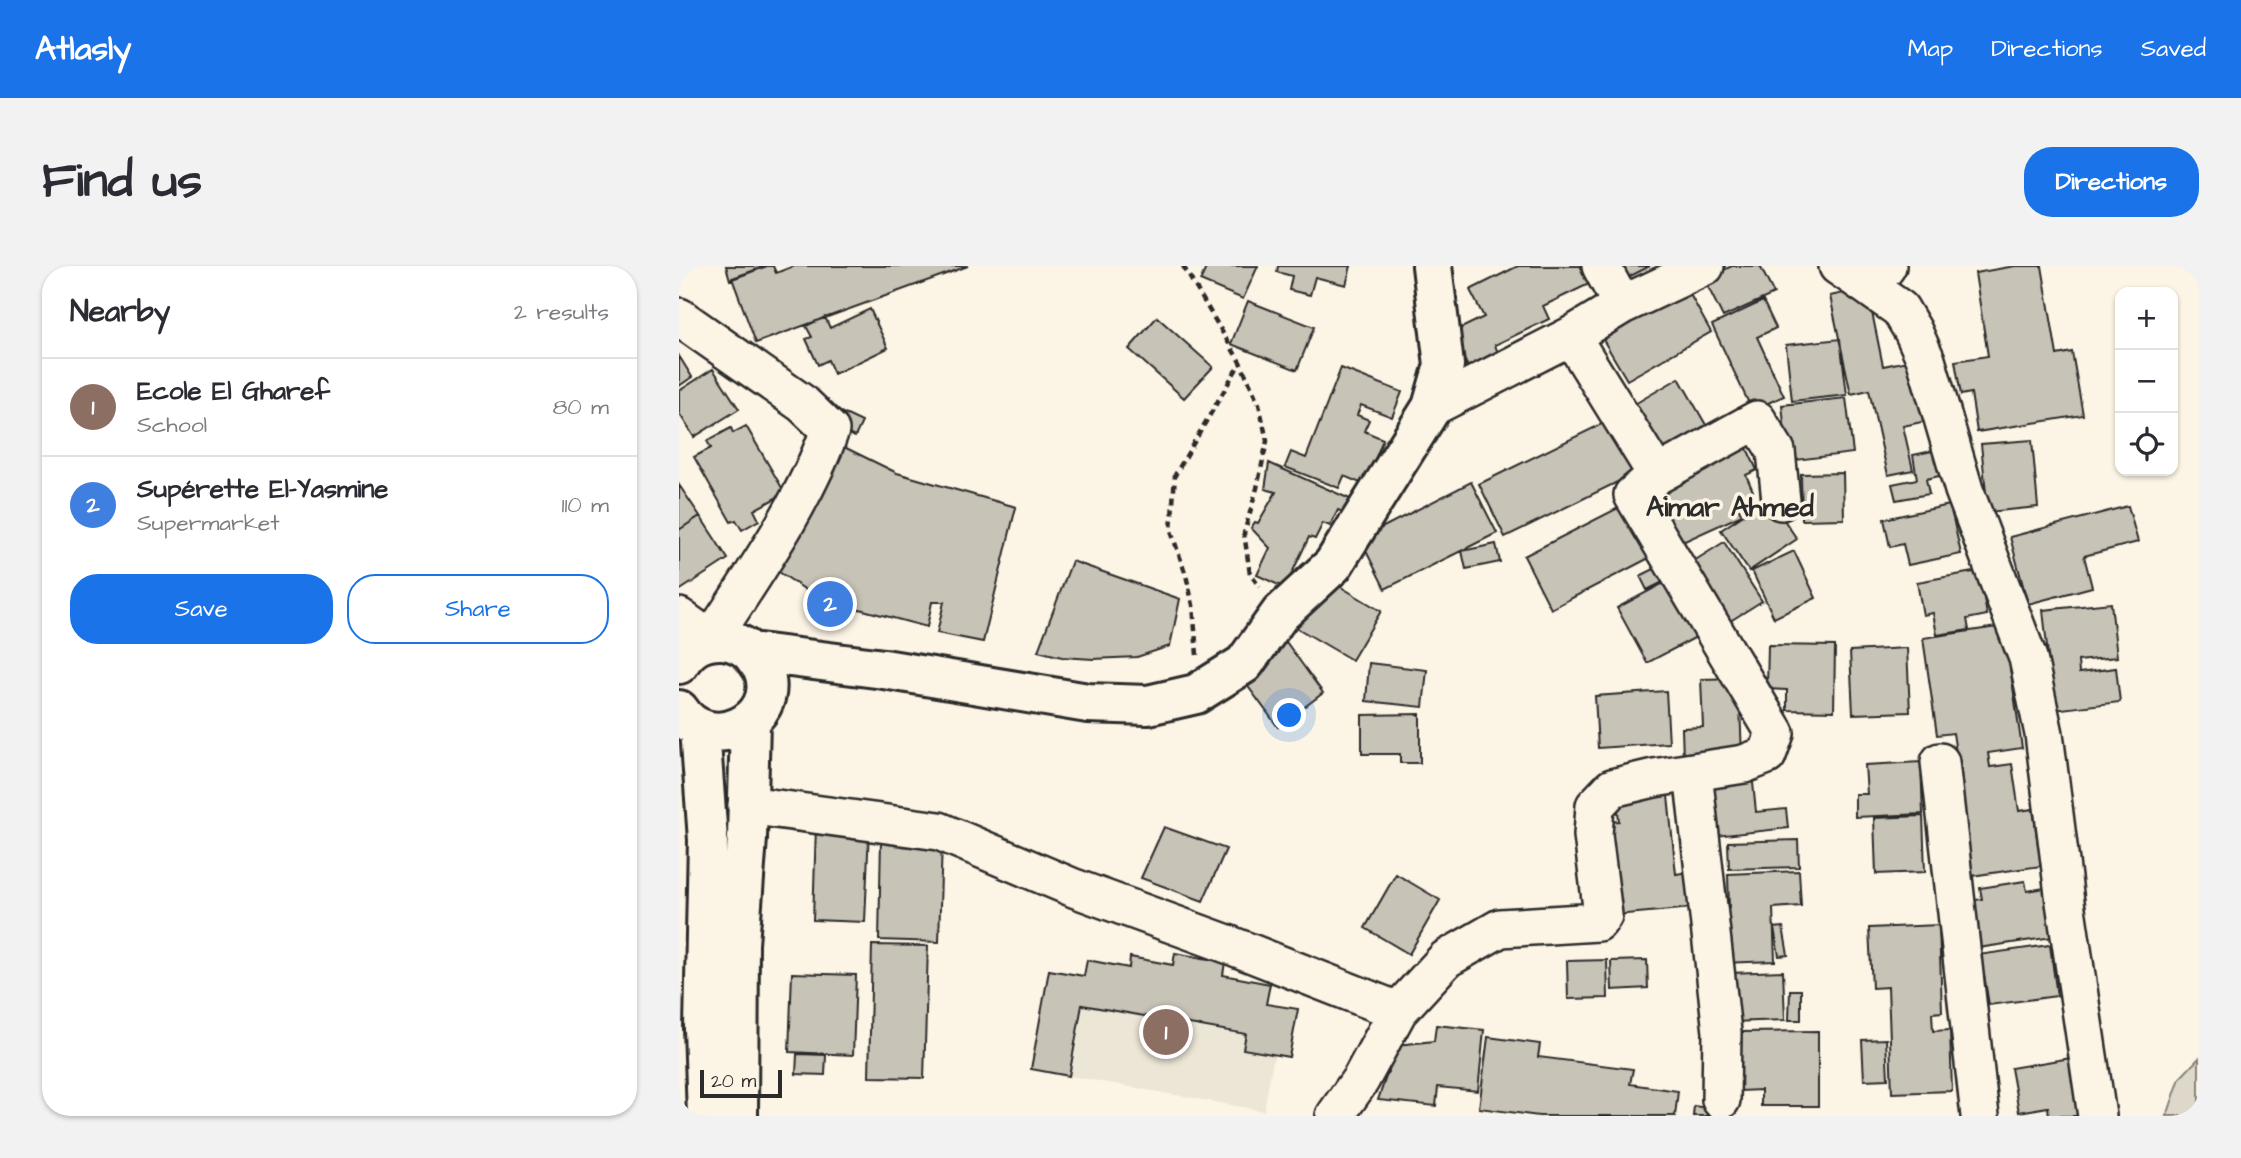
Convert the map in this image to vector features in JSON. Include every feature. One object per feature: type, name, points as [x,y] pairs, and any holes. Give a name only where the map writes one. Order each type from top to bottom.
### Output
[{"type":"main road","points":[[689,652],[731,640],[751,652],[898,671],[1088,703],[1148,705],[1196,694],[1244,664],[1280,614],[1333,565],[1432,407],[1444,365],[1432,266]]},
{"type":"main road","points":[[739,1116],[739,944],[747,805],[764,671],[751,652]]},
{"type":"main road","points":[[689,720],[713,733],[729,732],[758,705],[783,672],[805,658]]},
{"type":"main road","points":[[689,720],[708,840],[704,1028],[707,1116]]},
{"type":"street","points":[[1601,266],[1622,305]]},
{"type":"street","points":[[1432,407],[1571,336],[1622,305],[1705,266]]},
{"type":"street","points":[[1838,266],[1879,277],[1913,331],[1926,360],[1964,491],[2028,658],[2045,734],[2097,1116]]},
{"type":"street","points":[[679,317],[803,404],[830,430],[819,461],[766,553],[689,652]]},
{"type":"street","points":[[1571,336],[1657,475]]},
{"type":"street","points":[[1335,1116],[1361,1079],[1398,1011],[1446,959],[1500,928],[1598,922],[1603,915],[1593,835],[1595,806],[1612,788],[1654,778],[1744,764],[1767,755],[1775,733],[1633,495],[1657,475],[1758,419],[1776,451],[1781,501]]},
{"type":"street","points":[[679,617],[689,652]]},
{"type":"street","points":[[1940,762],[1980,1116]]},
{"type":"street","points":[[1693,773],[1723,1032],[1721,1100]]},
{"type":"street","points":[[747,805],[939,831],[1074,888],[1398,1011]]},
{"type":"path","points":[[1183,266],[1240,362],[1259,404],[1267,442],[1244,533],[1250,574],[1280,614]]},
{"type":"path","points":[[1196,694],[1197,653],[1193,605],[1171,531],[1175,475],[1240,362]]},
{"type":"shaded area","points":[[1175,953],[1225,962],[1224,975],[1270,984],[1267,1004],[1298,1009],[1289,1057],[1274,1055],[1264,1111],[1031,1069],[1049,970],[1084,976],[1087,960],[1128,968],[1130,957],[1172,964]]},
{"type":"shaded area","points":[[2199,1058],[2199,1116],[2167,1116],[2180,1078]]},
{"type":"building","points":[[726,266],[767,266],[730,280]]},
{"type":"building","points":[[773,266],[776,273],[794,266],[968,266],[756,343],[732,278]]},
{"type":"building","points":[[1207,266],[1258,266],[1243,299],[1200,281]]},
{"type":"building","points":[[1278,266],[1351,266],[1346,285],[1315,277],[1310,295],[1289,290],[1292,276],[1277,272]]},
{"type":"building","points":[[1518,266],[1585,266],[1593,282],[1543,306],[1549,319],[1495,345],[1498,353],[1468,367],[1451,333],[1484,317],[1470,290]]},
{"type":"building","points":[[1616,266],[1650,266],[1623,280]]},
{"type":"building","points":[[1732,266],[1760,266],[1774,294],[1723,317],[1704,279]]},
{"type":"building","points":[[2015,266],[2042,266],[2057,355],[2072,352],[2083,415],[1977,432],[1971,393],[1961,395],[1955,361],[1988,356],[1975,273]]},
{"type":"building","points":[[1682,280],[1711,332],[1627,380],[1602,338]]},
{"type":"building","points":[[1867,288],[1883,366],[1918,359],[1931,420],[1903,426],[1913,470],[1888,475],[1869,390],[1851,394],[1830,296]]},
{"type":"building","points":[[1248,301],[1314,327],[1297,370],[1231,344]]},
{"type":"building","points":[[1763,301],[1776,328],[1757,337],[1784,396],[1752,410],[1712,325]]},
{"type":"building","points":[[870,309],[888,348],[834,374],[828,360],[818,365],[806,339],[812,337],[806,326],[825,317],[830,328]]},
{"type":"building","points":[[1157,317],[1213,367],[1184,398],[1129,349]]},
{"type":"building","points":[[1840,339],[1847,395],[1792,401],[1786,345]]},
{"type":"building","points":[[679,356],[692,377],[679,386]]},
{"type":"building","points":[[1341,368],[1402,392],[1392,417],[1361,405],[1357,415],[1369,420],[1364,431],[1383,439],[1365,485],[1344,476],[1339,488],[1285,467],[1291,452],[1306,458]]},
{"type":"building","points":[[713,369],[739,409],[694,437],[679,413],[679,391]]},
{"type":"building","points":[[1679,378],[1706,425],[1660,452],[1633,405]]},
{"type":"building","points":[[1846,398],[1853,453],[1788,461],[1782,405]]},
{"type":"building","points":[[834,409],[862,422],[855,437],[827,425]]},
{"type":"building","points":[[1618,416],[1644,469],[1505,537],[1479,484]]},
{"type":"building","points":[[746,426],[785,493],[754,510],[759,520],[742,530],[736,520],[731,522],[694,457],[711,448],[707,441],[731,428],[733,433]]},
{"type":"building","points":[[2032,440],[2038,507],[1988,512],[1981,444]]},
{"type":"building","points":[[1744,442],[1757,470],[1746,475],[1753,491],[1735,500],[1742,515],[1676,545],[1649,489]]},
{"type":"building","points":[[840,445],[897,473],[1016,507],[983,642],[937,633],[944,602],[932,602],[927,627],[818,598],[776,570]]},
{"type":"building","points":[[1942,449],[1948,474],[1926,479],[1929,494],[1896,500],[1892,484],[1917,479],[1913,455]]},
{"type":"building","points":[[1269,463],[1350,499],[1344,512],[1338,510],[1330,526],[1323,523],[1315,539],[1309,537],[1285,588],[1257,575],[1270,548],[1251,528],[1255,522],[1258,523],[1276,492],[1265,489]]},
{"type":"building","points":[[1843,473],[1844,519],[1802,520],[1801,474]]},
{"type":"building","points":[[1471,482],[1497,533],[1385,589],[1360,539]]},
{"type":"building","points":[[679,485],[700,516],[679,530]]},
{"type":"building","points":[[1769,498],[1797,539],[1749,571],[1721,530]]},
{"type":"building","points":[[1624,505],[1651,557],[1551,609],[1524,556]]},
{"type":"building","points":[[1950,505],[1961,554],[1908,565],[1903,544],[1890,547],[1884,519]]},
{"type":"building","points":[[2128,506],[2138,542],[2084,556],[2092,587],[2028,604],[2010,537]]},
{"type":"building","points":[[700,516],[728,559],[679,591],[679,530]]},
{"type":"building","points":[[1724,542],[1762,601],[1724,625],[1686,566]]},
{"type":"building","points":[[1496,544],[1500,562],[1466,569],[1462,551]]},
{"type":"building","points":[[1794,551],[1816,598],[1774,618],[1752,571]]},
{"type":"building","points":[[1072,561],[1180,599],[1170,646],[1137,657],[1093,659],[1062,657],[1038,651]]},
{"type":"building","points":[[1662,565],[1669,579],[1647,590],[1640,576]]},
{"type":"building","points":[[1979,571],[1987,615],[1967,619],[1969,630],[1937,635],[1933,613],[1923,615],[1917,582]]},
{"type":"building","points":[[1326,578],[1381,611],[1352,660],[1297,628]]},
{"type":"building","points":[[1671,579],[1700,635],[1647,663],[1617,608]]},
{"type":"building","points":[[2111,603],[2117,657],[2078,661],[2079,673],[2116,668],[2120,702],[2054,710],[2043,610]]},
{"type":"building","points":[[2004,626],[2022,748],[1988,753],[1990,767],[2012,764],[2019,811],[2033,809],[2041,866],[1964,877],[1959,772],[1953,733],[1937,735],[1923,638]]},
{"type":"building","points":[[1284,639],[1323,693],[1278,727],[1238,673]]},
{"type":"building","points":[[1768,645],[1835,646],[1834,711],[1787,710],[1787,690],[1767,689]]},
{"type":"building","points":[[1907,648],[1910,712],[1853,714],[1850,651]]},
{"type":"building","points":[[1369,663],[1427,670],[1423,707],[1366,701]]},
{"type":"building","points":[[1739,678],[1742,757],[1683,760],[1682,728],[1703,727],[1701,679]]},
{"type":"building","points":[[1666,691],[1669,743],[1598,748],[1595,696]]},
{"type":"building","points":[[1420,714],[1420,763],[1400,763],[1400,754],[1362,754],[1362,715]]},
{"type":"building","points":[[1921,762],[1923,814],[1855,817],[1855,794],[1867,794],[1865,765]]},
{"type":"building","points":[[1752,773],[1756,812],[1786,809],[1788,828],[1716,836],[1709,778]]},
{"type":"building","points":[[1667,786],[1676,874],[1689,872],[1692,908],[1616,915],[1608,822],[1619,821],[1616,791]]},
{"type":"building","points":[[1923,816],[1925,872],[1876,874],[1874,818]]},
{"type":"building","points":[[816,826],[869,829],[865,922],[813,920]]},
{"type":"building","points":[[1164,827],[1226,849],[1203,901],[1141,878]]},
{"type":"building","points":[[881,838],[942,839],[939,942],[879,940]]},
{"type":"building","points":[[1798,840],[1799,867],[1729,869],[1728,842]]},
{"type":"building","points":[[1799,871],[1801,906],[1773,908],[1775,961],[1721,963],[1719,909],[1729,908],[1728,874]]},
{"type":"building","points":[[1396,874],[1440,900],[1409,954],[1365,928]]},
{"type":"building","points":[[2025,881],[2027,891],[2045,888],[2053,937],[1971,949],[1964,902],[1982,899],[1980,888]]},
{"type":"building","points":[[1939,925],[1942,1012],[1932,1013],[1933,1031],[1950,1030],[1952,1091],[1892,1093],[1888,987],[1872,988],[1869,928]]},
{"type":"building","points":[[1783,927],[1788,955],[1779,956],[1774,928]]},
{"type":"building","points":[[872,945],[928,946],[924,1078],[869,1077]]},
{"type":"building","points":[[2050,945],[2057,996],[1989,1005],[1978,955]]},
{"type":"building","points":[[1175,953],[1225,962],[1223,975],[1270,984],[1266,1004],[1298,1009],[1289,1057],[1243,1049],[1246,1034],[1082,1005],[1069,1076],[1031,1069],[1049,970],[1084,976],[1087,960],[1129,968],[1130,957],[1173,965]]},
{"type":"building","points":[[1607,960],[1608,998],[1568,999],[1567,961]]},
{"type":"building","points":[[1647,960],[1648,988],[1612,990],[1611,961]]},
{"type":"building","points":[[1783,971],[1785,1020],[1731,1022],[1729,973]]},
{"type":"building","points":[[792,973],[856,975],[853,1055],[789,1052]]},
{"type":"building","points":[[1790,990],[1801,990],[1801,1020],[1789,1020]]},
{"type":"building","points":[[1436,1025],[1484,1030],[1478,1091],[1438,1087],[1436,1106],[1378,1100],[1397,1045],[1434,1041]]},
{"type":"building","points":[[1818,1031],[1818,1106],[1761,1106],[1761,1090],[1740,1091],[1740,1032]]},
{"type":"building","points":[[1488,1037],[1540,1044],[1538,1057],[1633,1069],[1630,1084],[1678,1091],[1675,1116],[1539,1116],[1479,1108]]},
{"type":"building","points":[[1886,1039],[1888,1079],[1864,1080],[1862,1040]]},
{"type":"building","points":[[797,1054],[826,1055],[825,1075],[796,1074]]},
{"type":"building","points":[[2071,1058],[2078,1116],[2049,1116],[2048,1107],[2019,1112],[2011,1068]]},
{"type":"building","points":[[1694,1106],[1719,1110],[1718,1116],[1693,1116]]},
{"type":"place","name":"Supérette El-Yasmine","points":[[830,604]]},
{"type":"place","name":"Ecole El Gharef","points":[[1166,1032]]},
{"type":"district","name":"Aimar Ahmed","points":[[1730,506]]}]
